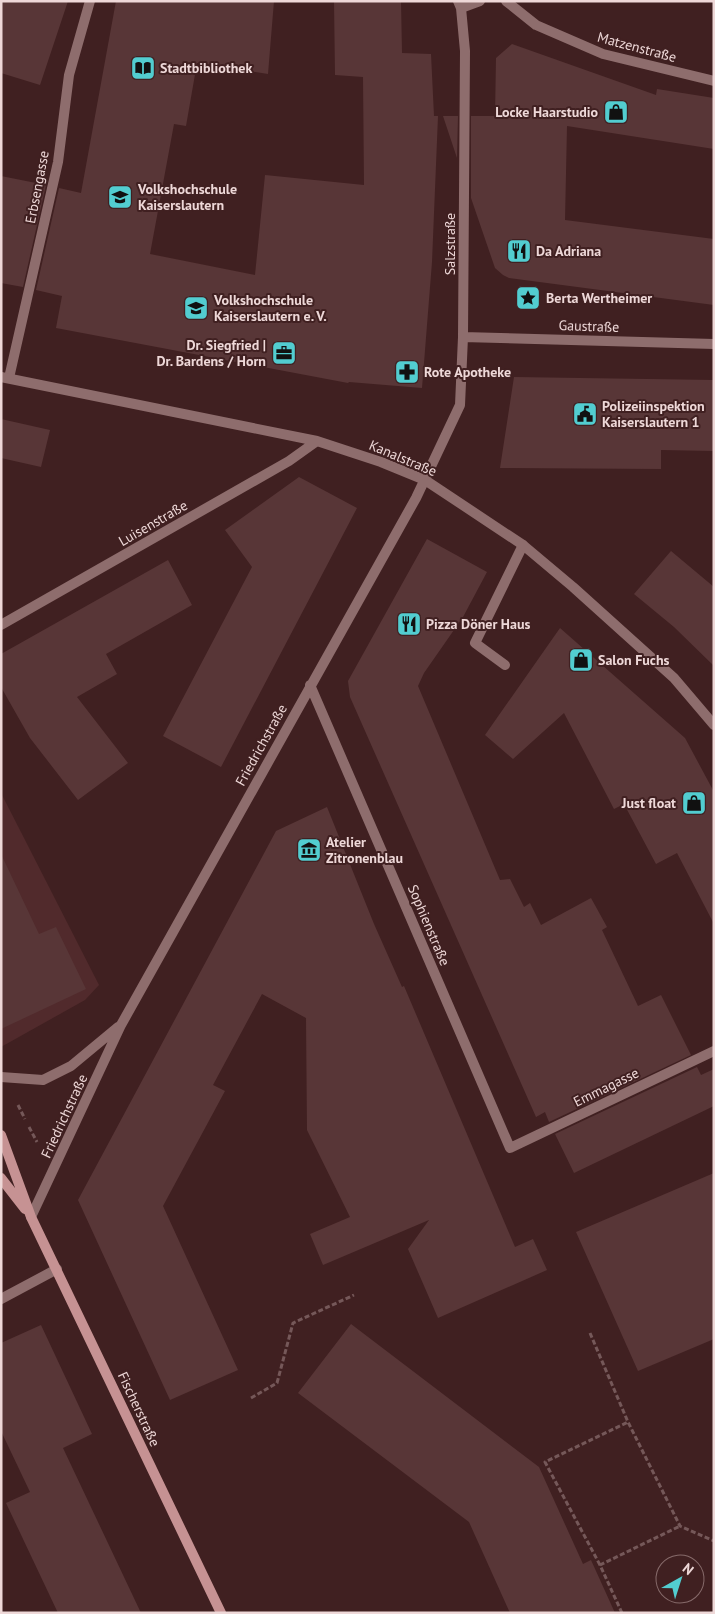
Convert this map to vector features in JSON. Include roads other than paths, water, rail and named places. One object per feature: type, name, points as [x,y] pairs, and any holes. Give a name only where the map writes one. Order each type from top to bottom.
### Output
[{"type":"main road","name":"Fischerstraße","points":[[1,1135],[31,1217],[220,1613]]},
{"type":"main road","name":"Fischerstraße","points":[[1,1178],[31,1217]]},
{"type":"street","name":"Erbsengasse","points":[[5,377],[58,162],[68,75],[90,1]]},
{"type":"street","points":[[459,4],[480,1]]},
{"type":"street","name":"Matzenstraße","points":[[506,1],[536,25],[603,54],[714,81]]},
{"type":"street","name":"Salzstraße","points":[[425,480],[460,405],[463,337],[465,51],[459,4]]},
{"type":"street","name":"Gaustraße","points":[[463,337],[714,344]]},
{"type":"street","name":"Kanalstraße","points":[[5,377],[317,442],[381,462],[425,480],[523,545],[573,587],[674,678],[714,725]]},
{"type":"street","name":"Luisenstraße","points":[[1,625],[289,461],[317,442]]},
{"type":"street","name":"Friedrichstraße","points":[[31,1217],[121,1025],[425,480]]},
{"type":"street","points":[[505,664],[475,643],[523,545]]},
{"type":"street","name":"Sophienstraße","points":[[310,685],[510,1148]]},
{"type":"street","name":"Friedrichstraße","points":[[1,1077],[43,1080],[71,1066],[121,1025]]},
{"type":"street","name":"Emmagasse","points":[[510,1148],[714,1051]]},
{"type":"street","points":[[1,1299],[57,1269]]},
{"type":"place","name":"Stadtbibliothek","points":[[143,68]]},
{"type":"place","name":"Locke Haarstudio","points":[[616,112]]},
{"type":"place","name":"Volkshochschule Kaiserslautern","points":[[120,197]]},
{"type":"place","name":"Da Adriana","points":[[519,251]]},
{"type":"place","name":"Berta Wertheimer","points":[[528,298]]},
{"type":"place","name":"Volkshochschule Kaiserslautern e. V.","points":[[196,308]]},
{"type":"place","name":"Dr. Siegfried | Dr. Bardens / Horn","points":[[284,353]]},
{"type":"place","name":"Rote Apotheke","points":[[407,372]]},
{"type":"place","name":"Polizeiinspektion Kaiserslautern 1","points":[[585,414]]},
{"type":"place","name":"Pizza Döner Haus","points":[[409,624]]},
{"type":"place","name":"Salon Fuchs","points":[[581,660]]},
{"type":"place","name":"Just float","points":[[694,803]]},
{"type":"place","name":"Atelier Zitronenblau","points":[[309,850]]}]
